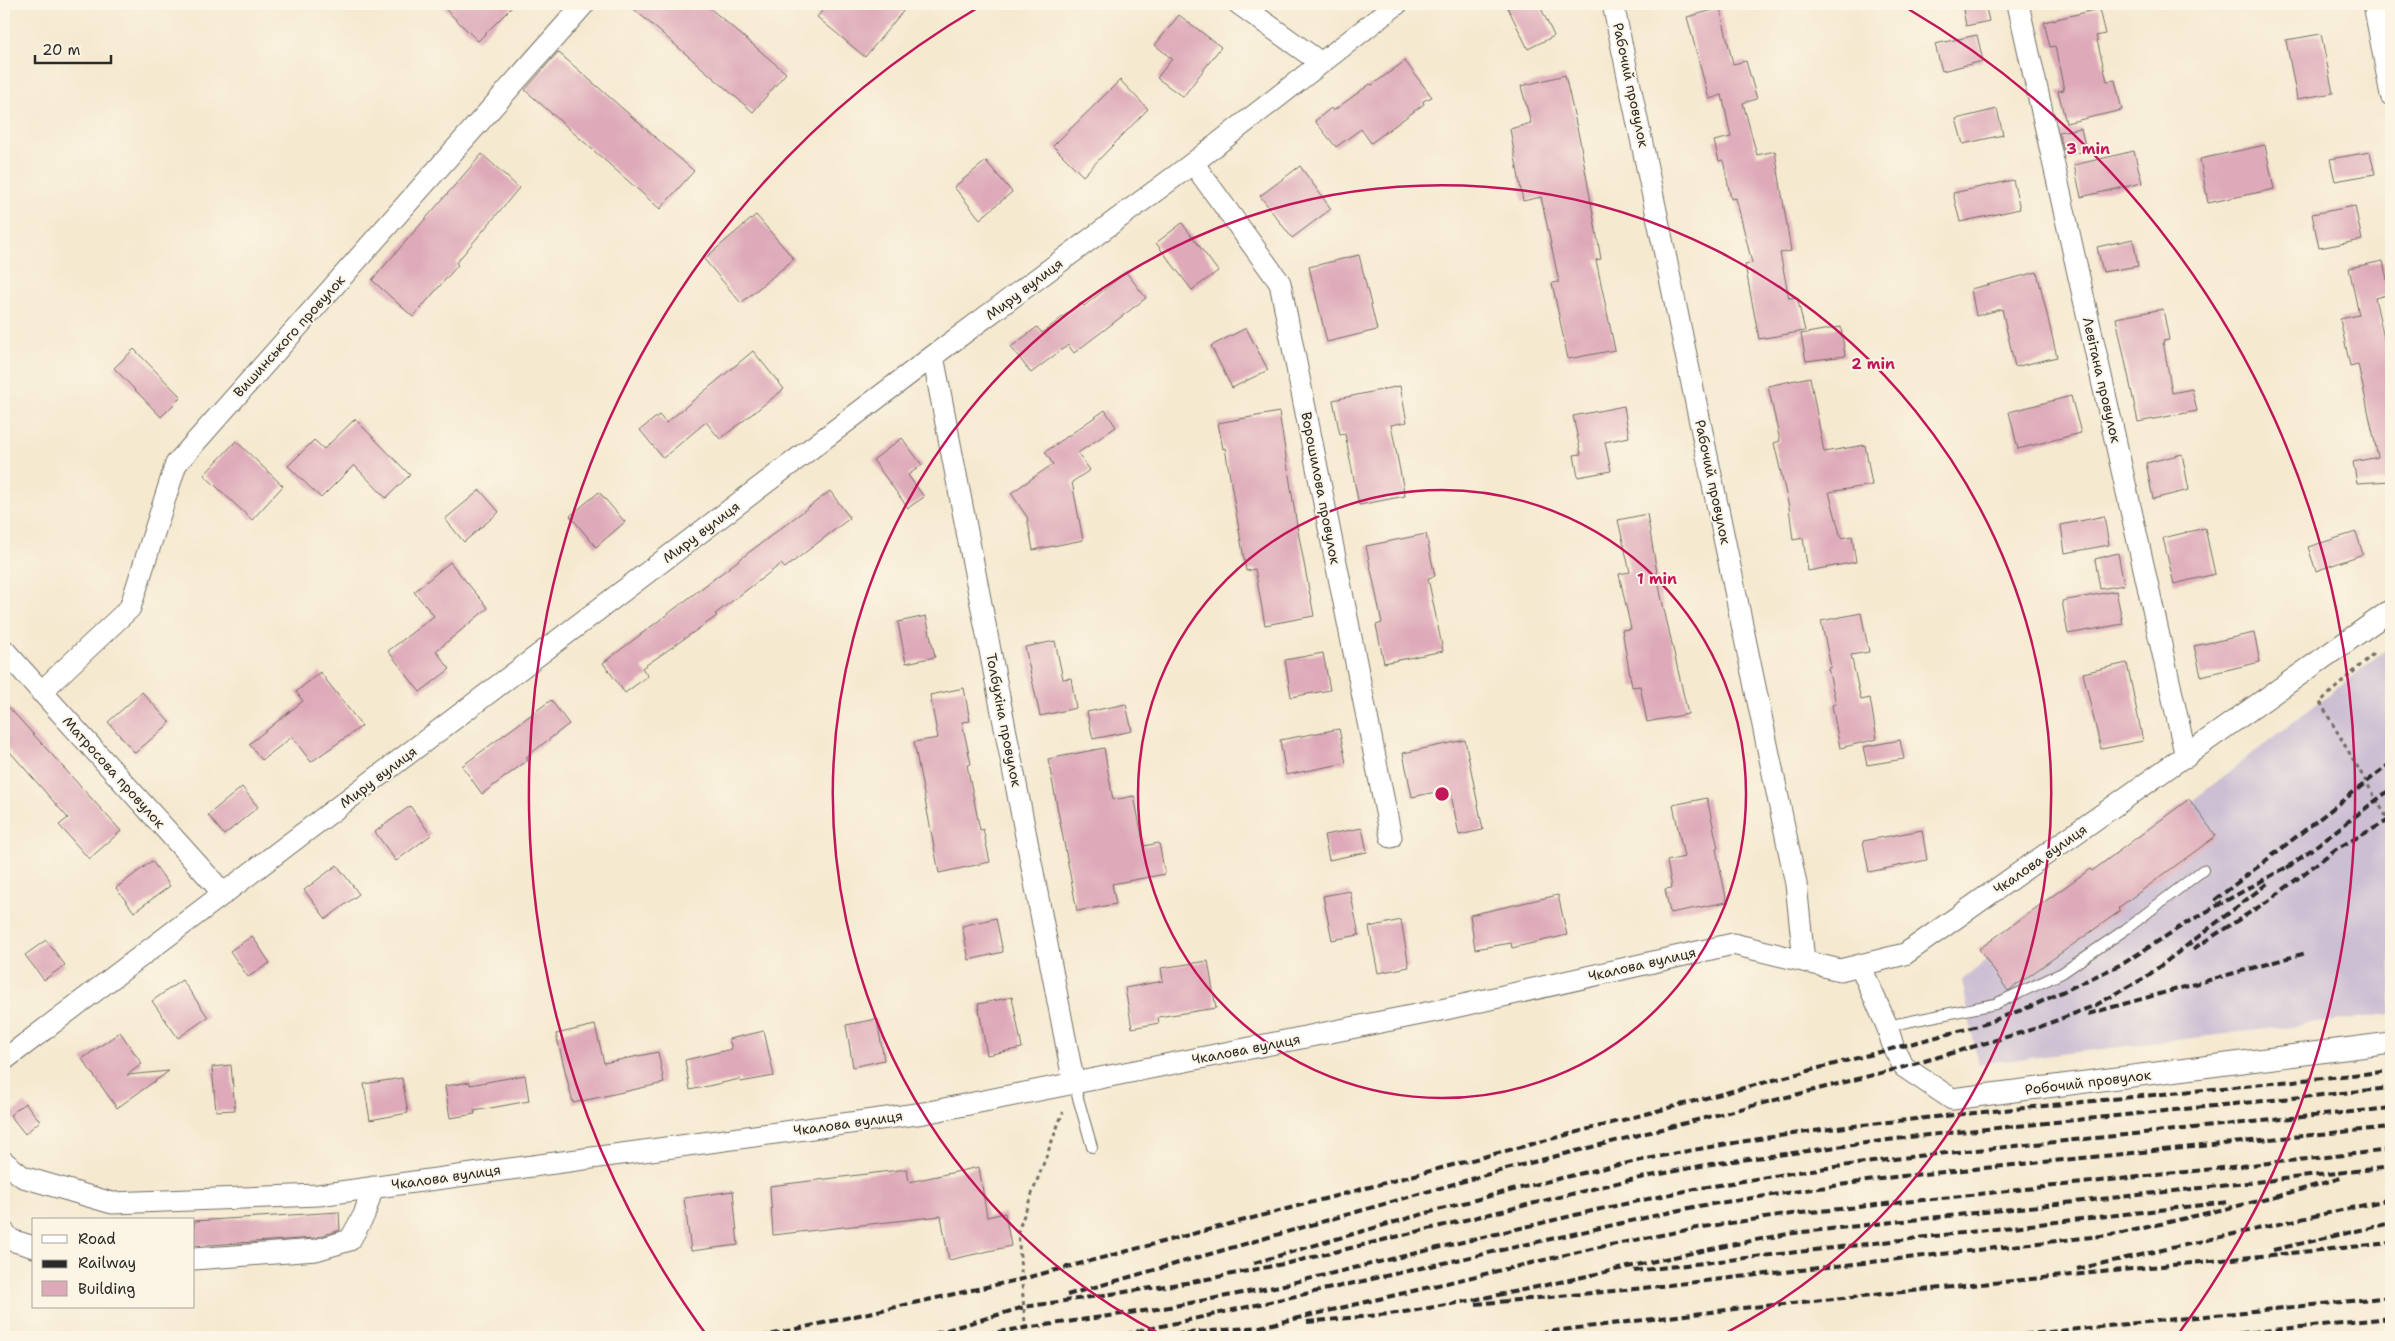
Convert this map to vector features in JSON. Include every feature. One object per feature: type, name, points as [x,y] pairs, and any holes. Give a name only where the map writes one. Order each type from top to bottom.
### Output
[{"type":"street","name":"Вишинського провулок","points":[[41,692],[130,608],[176,464],[584,4]]},
{"type":"street","points":[[1239,4],[1321,63]]},
{"type":"street","name":"Миру вулиця","points":[[4,1060],[933,356],[1193,163],[1398,4]]},
{"type":"street","name":"Рабочий провулок","points":[[1613,4],[1796,884],[1804,961]]},
{"type":"street","name":"Левітана провулок","points":[[2018,4],[2186,757]]},
{"type":"street","points":[[2374,4],[2391,95]]},
{"type":"street","name":"Ворошилова провулок","points":[[1193,163],[1280,283],[1391,837]]},
{"type":"street","name":"Толбухіна провулок","points":[[933,356],[1074,1084]]},
{"type":"street","name":"Чкалова вулиця","points":[[4,1162],[23,1177],[112,1203],[318,1195],[924,1113],[1441,1010],[1733,944],[1840,970],[1906,954],[2388,613]]},
{"type":"street","name":"Матросова провулок","points":[[4,650],[224,894]]},
{"type":"street","name":"Робочий провулок","points":[[1860,965],[1887,1026],[1894,1049],[1904,1067],[1952,1099],[2391,1044]]},
{"type":"street","points":[[195,1259],[316,1250],[350,1240],[364,1215],[373,1187]]},
{"type":"street","points":[[4,1232],[11,1240],[32,1247]]},
{"type":"lane","points":[[1887,1026],[1995,1004],[2062,973],[2126,929],[2203,870]]},
{"type":"lane","points":[[1074,1084],[1092,1148]]},
{"type":"path","points":[[2379,649],[2320,702],[2391,825]]},
{"type":"path","points":[[1026,1337],[1018,1231],[1074,1084]]},
{"type":"shaded area","points":[[2391,646],[2391,1014],[1978,1064],[1962,980]]},
{"type":"building","points":[[440,4],[515,4],[478,41]]},
{"type":"building","points":[[628,4],[705,4],[786,73],[753,112]]},
{"type":"building","points":[[828,4],[909,4],[865,57],[817,17]]},
{"type":"building","points":[[1506,4],[1539,4],[1554,36],[1528,49]]},
{"type":"building","points":[[1962,4],[1985,4],[1989,21],[1966,26]]},
{"type":"building","points":[[1720,8],[1733,64],[1746,61],[1757,99],[1743,103],[1757,155],[1775,151],[1791,251],[1780,253],[1789,298],[1797,297],[1805,331],[1759,339],[1745,265],[1752,263],[1736,198],[1731,199],[1723,160],[1719,161],[1714,141],[1731,137],[1722,95],[1709,99],[1687,17]]},
{"type":"building","points":[[2099,9],[2105,34],[2096,36],[2107,81],[2115,80],[2122,110],[2066,123],[2058,91],[2064,90],[2055,46],[2050,47],[2044,22]]},
{"type":"building","points":[[1179,15],[1221,47],[1183,97],[1157,78],[1172,59],[1155,45]]},
{"type":"building","points":[[2321,34],[2333,93],[2297,99],[2286,40]]},
{"type":"building","points":[[1977,35],[1983,61],[1942,71],[1935,44]]},
{"type":"building","points":[[558,52],[694,171],[660,209],[525,90]]},
{"type":"building","points":[[1405,61],[1432,97],[1423,101],[1424,104],[1371,143],[1361,129],[1336,147],[1315,121],[1331,108],[1333,111]]},
{"type":"building","points":[[1565,75],[1580,141],[1601,259],[1596,260],[1615,350],[1568,359],[1552,283],[1559,282],[1541,197],[1523,201],[1510,129],[1531,123],[1521,86]]},
{"type":"building","points":[[1120,80],[1148,109],[1083,176],[1053,146]]},
{"type":"building","points":[[1997,109],[2003,135],[1963,144],[1956,119]]},
{"type":"building","points":[[2081,128],[2086,151],[2065,156],[2059,132]]},
{"type":"building","points":[[2265,145],[2274,189],[2208,203],[2200,159]]},
{"type":"building","points":[[2134,151],[2142,183],[2081,197],[2074,165]]},
{"type":"building","points":[[2370,152],[2375,174],[2335,181],[2330,159]]},
{"type":"building","points":[[482,154],[519,188],[456,263],[458,265],[413,317],[372,280]]},
{"type":"building","points":[[986,161],[1012,192],[980,219],[954,187]]},
{"type":"building","points":[[1300,166],[1331,209],[1292,238],[1260,196]]},
{"type":"building","points":[[2013,180],[2020,209],[1960,222],[1953,193]]},
{"type":"building","points":[[2355,206],[2362,240],[2319,248],[2312,214]]},
{"type":"building","points":[[756,215],[794,259],[741,303],[704,259]]},
{"type":"building","points":[[1182,223],[1218,271],[1192,290],[1156,243]]},
{"type":"building","points":[[2133,239],[2138,266],[2103,272],[2097,247]]},
{"type":"building","points":[[1359,255],[1377,330],[1327,342],[1309,267]]},
{"type":"building","points":[[2383,261],[2390,294],[2375,298],[2391,370],[2391,481],[2357,483],[2353,462],[2378,457],[2358,364],[2350,366],[2340,319],[2359,315],[2349,268]]},
{"type":"building","points":[[1126,272],[1146,298],[1074,353],[1068,345],[1031,373],[1011,347],[1037,327],[1042,333],[1081,303],[1084,306]]},
{"type":"building","points":[[2037,272],[2057,357],[2015,367],[2002,309],[1976,316],[1971,289]]},
{"type":"building","points":[[2163,309],[2169,340],[2163,341],[2172,393],[2192,389],[2197,411],[2138,422],[2116,318]]},
{"type":"building","points":[[1841,327],[1845,356],[1806,361],[1801,334]]},
{"type":"building","points":[[1246,328],[1268,370],[1232,388],[1211,346]]},
{"type":"building","points":[[134,349],[181,397],[161,417],[114,368]]},
{"type":"building","points":[[753,351],[784,389],[720,439],[706,422],[663,458],[640,430],[659,415],[666,423]]},
{"type":"building","points":[[1810,377],[1824,452],[1865,445],[1872,485],[1829,492],[1841,538],[1852,536],[1856,562],[1808,571],[1803,538],[1793,540],[1789,507],[1774,443],[1780,441],[1768,386]]},
{"type":"building","points":[[1400,386],[1407,422],[1391,425],[1405,496],[1359,505],[1345,434],[1340,435],[1333,400]]},
{"type":"building","points":[[2071,396],[2081,433],[2018,449],[2009,412]]},
{"type":"building","points":[[1624,406],[1629,437],[1605,442],[1611,471],[1578,477],[1574,455],[1581,454],[1573,416]]},
{"type":"building","points":[[1105,410],[1116,427],[1078,453],[1090,470],[1072,482],[1083,540],[1033,550],[1027,517],[1011,493],[1053,464],[1045,452]]},
{"type":"building","points":[[1279,412],[1297,526],[1314,616],[1265,625],[1255,569],[1246,571],[1225,448],[1223,449],[1218,423]]},
{"type":"building","points":[[355,419],[410,475],[386,498],[354,465],[321,498],[288,466],[314,440],[324,449]]},
{"type":"building","points":[[902,438],[922,465],[908,475],[924,497],[908,508],[873,460]]},
{"type":"building","points":[[236,441],[283,486],[252,520],[204,475]]},
{"type":"building","points":[[2182,454],[2189,490],[2153,499],[2146,463]]},
{"type":"building","points":[[480,490],[499,512],[464,542],[445,519]]},
{"type":"building","points":[[830,491],[850,518],[785,568],[781,564],[715,614],[717,616],[642,668],[648,676],[625,693],[603,663]]},
{"type":"building","points":[[599,492],[625,522],[596,547],[570,516]]},
{"type":"building","points":[[1647,514],[1661,596],[1688,714],[1647,722],[1640,686],[1632,687],[1622,630],[1631,629],[1619,574],[1630,572],[1618,520]]},
{"type":"building","points":[[2104,516],[2109,545],[2065,553],[2061,525]]},
{"type":"building","points":[[2205,528],[2215,574],[2174,584],[2163,538]]},
{"type":"building","points":[[2356,532],[2363,554],[2316,571],[2308,547]]},
{"type":"building","points":[[1426,534],[1435,576],[1428,578],[1443,651],[1384,663],[1376,625],[1382,623],[1366,546]]},
{"type":"building","points":[[2118,553],[2124,585],[2100,589],[2095,559]]},
{"type":"building","points":[[450,562],[488,608],[436,651],[450,669],[420,692],[388,651],[434,616],[414,592]]},
{"type":"building","points":[[2116,591],[2123,624],[2068,634],[2062,601]]},
{"type":"building","points":[[1861,613],[1869,652],[1851,655],[1861,700],[1870,698],[1877,739],[1840,748],[1832,705],[1836,704],[1828,668],[1831,667],[1821,621]]},
{"type":"building","points":[[926,616],[935,657],[906,663],[898,622]]},
{"type":"building","points":[[2254,633],[2260,662],[2201,676],[2194,646]]},
{"type":"building","points":[[1055,641],[1063,679],[1071,678],[1076,708],[1040,716],[1025,647]]},
{"type":"building","points":[[1323,653],[1330,690],[1291,697],[1285,660]]},
{"type":"building","points":[[2127,663],[2143,741],[2101,749],[2083,673]]},
{"type":"building","points":[[320,672],[362,726],[311,762],[292,737],[262,760],[249,744],[303,701],[296,692]]},
{"type":"building","points":[[964,688],[970,721],[962,722],[971,764],[967,765],[980,830],[983,829],[990,862],[939,873],[914,742],[938,738],[930,695]]},
{"type":"building","points":[[142,692],[170,723],[135,753],[108,722]]},
{"type":"building","points":[[551,700],[569,724],[526,757],[528,760],[482,794],[462,766]]},
{"type":"building","points":[[4,702],[121,831],[89,859],[59,825],[68,818],[4,745]]},
{"type":"building","points":[[1126,704],[1132,731],[1093,739],[1087,712]]},
{"type":"building","points":[[1339,729],[1346,763],[1286,775],[1280,740]]},
{"type":"building","points":[[1465,740],[1483,830],[1459,835],[1450,789],[1412,797],[1403,753]]},
{"type":"building","points":[[1900,740],[1904,759],[1867,765],[1863,747]]},
{"type":"building","points":[[1104,748],[1113,800],[1134,796],[1144,846],[1159,843],[1165,874],[1112,884],[1116,904],[1077,911],[1048,759]]},
{"type":"building","points":[[242,787],[258,807],[224,835],[208,815]]},
{"type":"building","points":[[1707,798],[1727,902],[1670,913],[1665,889],[1672,888],[1667,861],[1684,857],[1673,805]]},
{"type":"building","points":[[2189,799],[2216,836],[2118,908],[2120,911],[2008,991],[1979,949],[2090,869],[2092,871]]},
{"type":"building","points":[[410,806],[431,835],[396,861],[375,832]]},
{"type":"building","points":[[1362,828],[1367,852],[1329,860],[1324,835]]},
{"type":"building","points":[[1922,830],[1927,860],[1869,872],[1863,841]]},
{"type":"building","points":[[152,861],[170,886],[134,912],[116,888]]},
{"type":"building","points":[[337,865],[359,894],[326,919],[304,890]]},
{"type":"building","points":[[1350,891],[1359,935],[1332,940],[1323,896]]},
{"type":"building","points":[[1558,895],[1567,935],[1512,948],[1511,943],[1475,949],[1470,915]]},
{"type":"building","points":[[996,918],[1003,952],[969,960],[962,926]]},
{"type":"building","points":[[1401,920],[1409,967],[1378,973],[1369,927]]},
{"type":"building","points":[[252,936],[270,963],[248,977],[230,951]]},
{"type":"building","points":[[46,940],[65,965],[44,980],[25,955]]},
{"type":"building","points":[[1208,961],[1216,1008],[1158,1017],[1159,1023],[1132,1028],[1125,988],[1163,981],[1161,968]]},
{"type":"building","points":[[182,980],[208,1017],[178,1038],[152,1001]]},
{"type":"building","points":[[1012,997],[1022,1048],[987,1055],[978,1004]]},
{"type":"building","points":[[877,1019],[884,1060],[853,1067],[846,1025]]},
{"type":"building","points":[[595,1025],[604,1063],[658,1052],[664,1083],[573,1103],[556,1034]]},
{"type":"building","points":[[764,1031],[774,1076],[741,1082],[740,1079],[690,1090],[685,1060],[732,1049],[729,1039]]},
{"type":"building","points":[[120,1032],[142,1064],[127,1075],[169,1071],[117,1108],[82,1059]]},
{"type":"building","points":[[231,1065],[235,1110],[216,1111],[212,1067]]},
{"type":"building","points":[[525,1075],[529,1101],[474,1111],[475,1114],[450,1118],[445,1086],[470,1082],[470,1085]]},
{"type":"building","points":[[402,1078],[408,1113],[370,1120],[364,1084]]},
{"type":"building","points":[[25,1103],[40,1121],[25,1134],[10,1115]]},
{"type":"building","points":[[979,1167],[987,1217],[1005,1213],[1011,1246],[949,1260],[941,1216],[773,1235],[770,1186],[907,1169],[909,1182]]},
{"type":"building","points":[[733,1191],[738,1245],[691,1251],[684,1198]]},
{"type":"building","points":[[339,1212],[340,1230],[314,1238],[195,1246],[195,1221]]},
{"type":"railway","points":[[2215,900],[2391,763]]},
{"type":"railway","points":[[2287,868],[2391,789]]},
{"type":"railway","points":[[2193,949],[2271,899],[2336,849],[2391,819]]},
{"type":"railway","points":[[760,1337],[1022,1279],[1978,1026],[2032,1006],[2124,963],[2188,922],[2292,864]]},
{"type":"railway","points":[[1067,1295],[1506,1169],[1904,1067],[2037,1028],[2096,1005],[2146,977],[2268,883]]},
{"type":"railway","points":[[2088,1014],[2306,953]]},
{"type":"railway","points":[[1254,1263],[1426,1213],[1541,1183],[1599,1169],[1716,1146],[1880,1123],[2391,1071]]},
{"type":"railway","points":[[923,1337],[1024,1307],[1192,1282],[1293,1262],[1625,1181],[1711,1164],[1918,1136],[2391,1088]]},
{"type":"railway","points":[[962,1337],[1164,1308],[1279,1286],[1596,1210],[1695,1189],[1797,1172],[1917,1156],[2391,1108]]},
{"type":"railway","points":[[1113,1337],[1698,1206],[1894,1177],[2391,1127]]},
{"type":"railway","points":[[1139,1337],[1260,1327],[1595,1248],[1697,1228],[1792,1214],[2391,1150]]},
{"type":"railway","points":[[1307,1322],[1390,1314],[1464,1302],[1700,1251],[1794,1233],[2391,1167]]},
{"type":"railway","points":[[2275,1197],[2344,1177]]},
{"type":"railway","points":[[1476,1304],[1634,1289],[2118,1234],[2280,1196]]},
{"type":"railway","points":[[2077,1269],[2391,1199]]},
{"type":"railway","points":[[1634,1271],[2228,1202]]},
{"type":"railway","points":[[2273,1250],[2391,1223]]},
{"type":"railway","points":[[1504,1337],[1743,1308],[2391,1243]]},
{"type":"railway","points":[[2000,1337],[2391,1297]]},
{"type":"railway","points":[[2203,1337],[2391,1318]]},
{"type":"railway","points":[[2384,1337],[2391,1337]]}]
